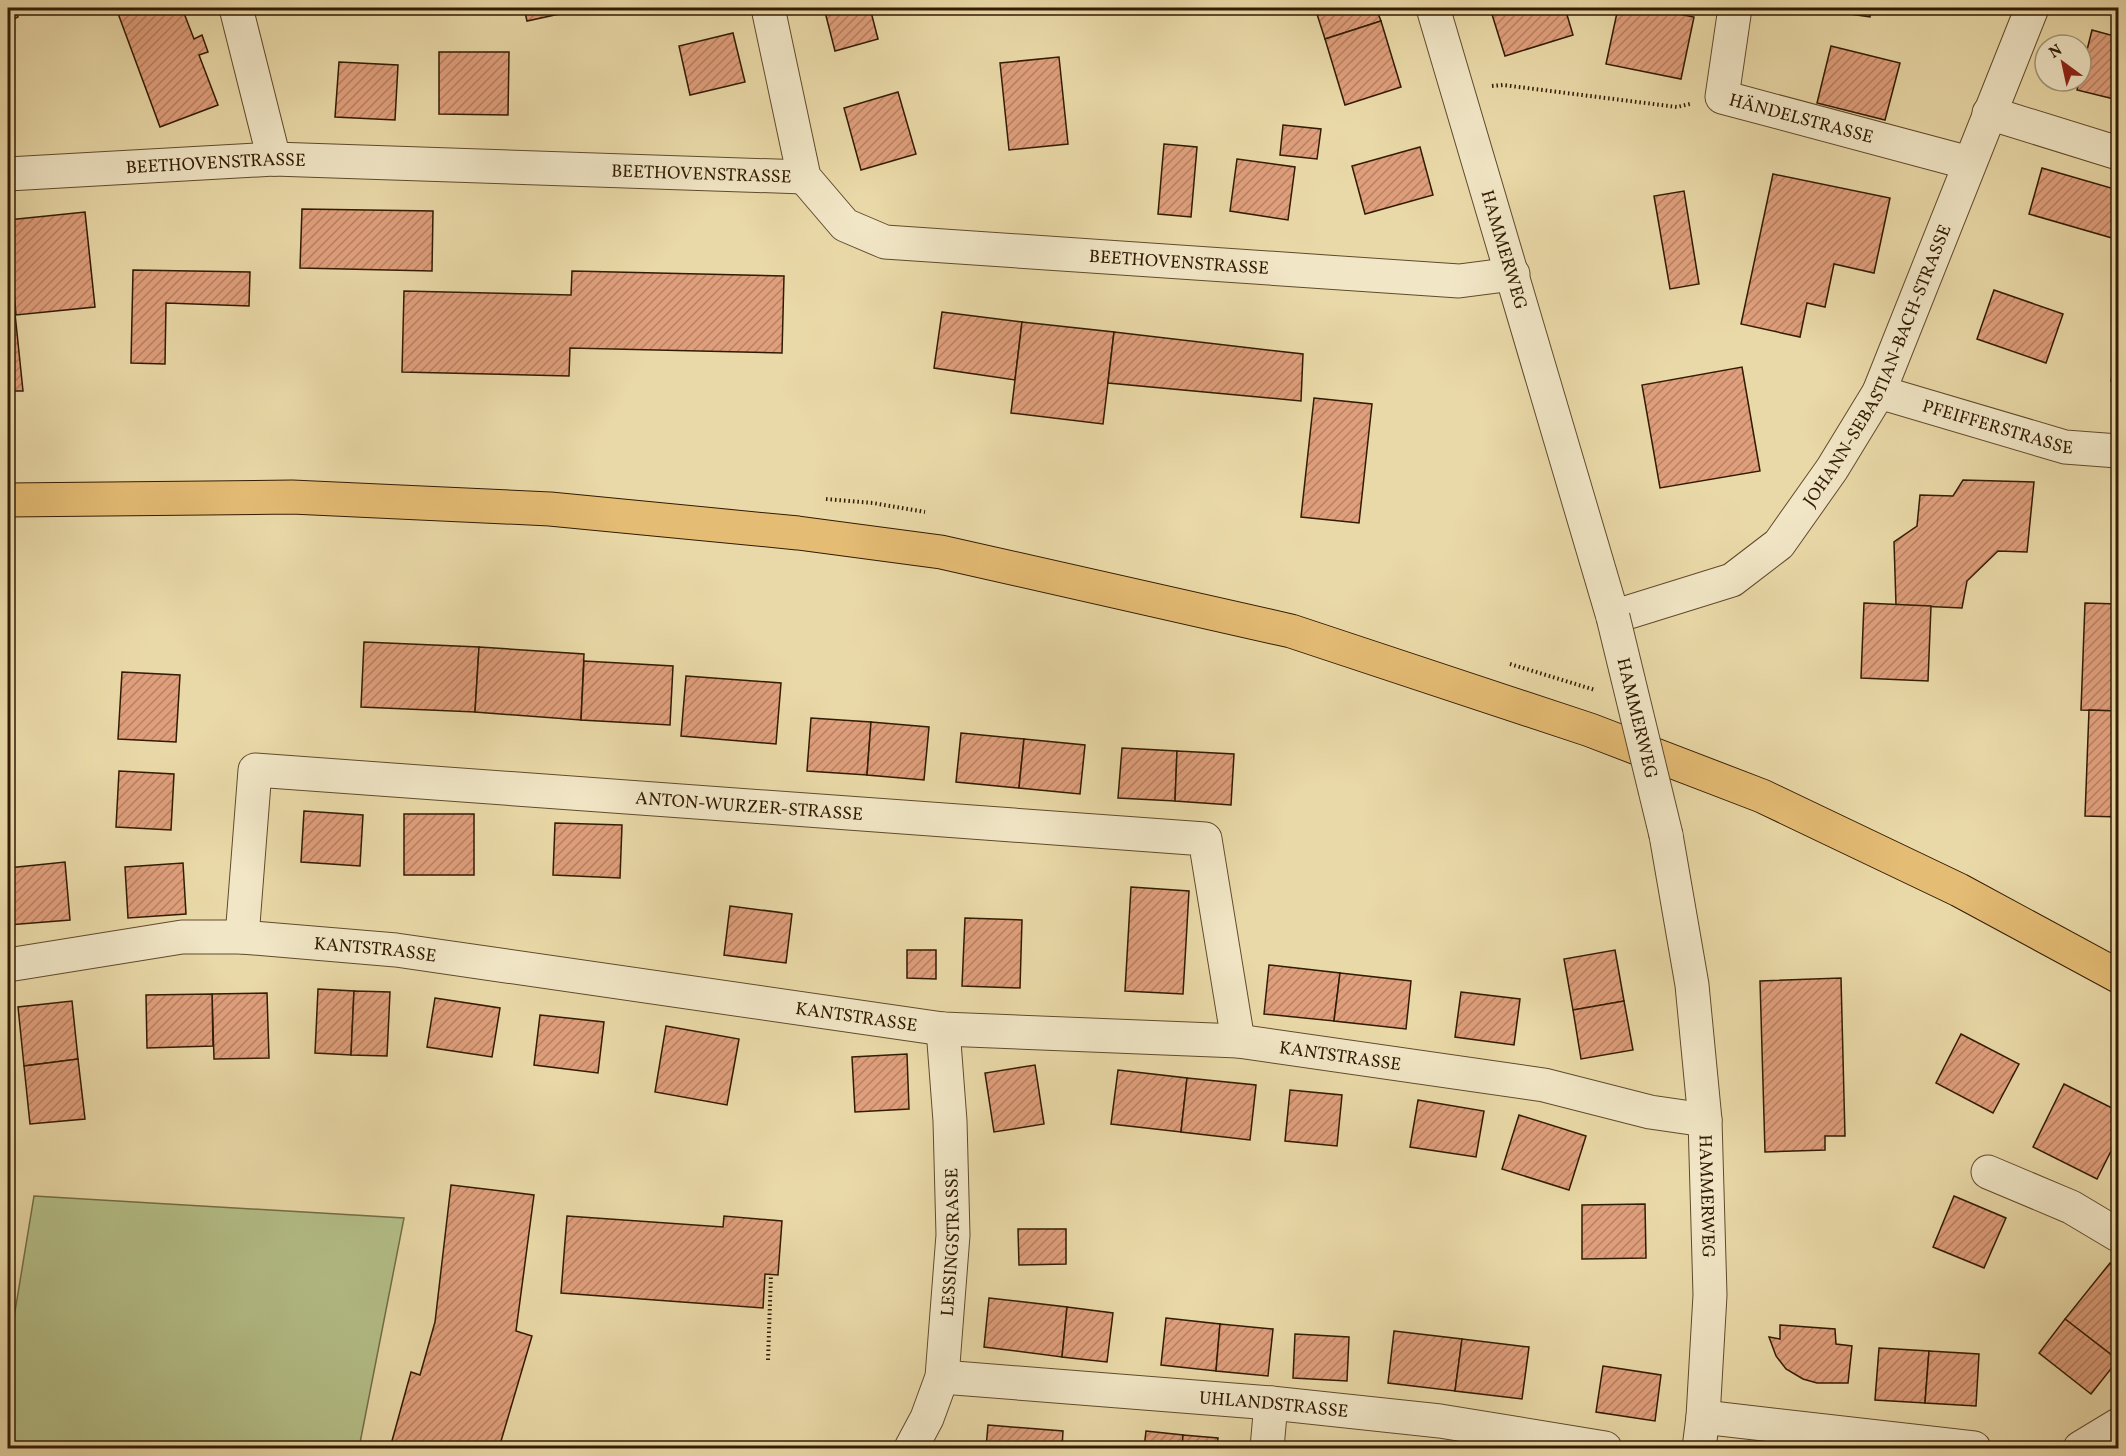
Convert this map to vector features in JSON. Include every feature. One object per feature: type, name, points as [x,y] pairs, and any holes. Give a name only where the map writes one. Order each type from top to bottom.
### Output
[{"type":"main road","points":[[8,500],[292,497],[550,508],[798,534],[941,552],[1291,631],[1578,726],[1762,796],[1959,890],[2118,976]]},
{"type":"street","points":[[236,8],[274,159]]},
{"type":"street","points":[[768,8],[804,177]]},
{"type":"street","name":"HAMMERWEG","points":[[1433,8],[1613,617],[1666,835],[1692,985],[1705,1120],[1710,1295],[1701,1433]]},
{"type":"street","name":"HÄNDELSTRASSE","points":[[1735,8],[1722,97],[1969,163]]},
{"type":"street","name":"JOHANN-SEBASTIAN-BACH-STRASSE","points":[[1613,617],[1732,579],[1779,544],[1832,469],[1879,392],[2032,8]]},
{"type":"street","points":[[1989,113],[2118,153]]},
{"type":"street","name":"BEETHOVENSTRASSE","points":[[8,174],[274,159],[804,177],[845,225],[885,242],[1459,281],[1513,274]]},
{"type":"street","name":"PFEIFFERSTRASSE","points":[[1879,392],[2065,447],[2118,452]]},
{"type":"street","name":"ANTON-WURZER-STRASSE","points":[[242,937],[255,771],[1205,839],[1238,1041]]},
{"type":"street","name":"KANTSTRASSE","points":[[8,964],[182,937],[242,937],[396,950],[943,1029],[1238,1041],[1544,1085],[1650,1112],[1705,1120]]},
{"type":"street","name":"LESSINGSTRASSE","points":[[911,1449],[927,1418],[942,1377],[954,1235],[950,1121],[943,1029]]},
{"type":"street","points":[[1988,1172],[2071,1207],[2118,1234]]},
{"type":"street","name":"UHLANDSTRASSE","points":[[942,1377],[1271,1403],[1440,1421],[1605,1449]]},
{"type":"street","points":[[1267,1449],[1271,1403]]},
{"type":"street","points":[[2080,1449],[2118,1425]]},
{"type":"street","points":[[1701,1433],[1974,1449]]},
{"type":"path","points":[[1459,90],[1503,85],[1677,107],[1722,97]]},
{"type":"path","points":[[768,1360],[771,1274]]},
{"type":"green space","points":[[34,1196],[404,1218],[359,1448],[40,1448],[8,1441],[8,1354]]},
{"type":"building","points":[[8,8],[14,8],[18,17],[8,22]]},
{"type":"building","points":[[116,8],[182,8],[194,39],[202,35],[208,52],[199,55],[218,105],[160,127]]},
{"type":"building","points":[[303,8],[323,8],[305,13]]},
{"type":"building","points":[[524,8],[587,8],[527,21]]},
{"type":"building","points":[[824,8],[870,8],[878,39],[835,51]]},
{"type":"building","points":[[1315,8],[1376,8],[1381,21],[1325,39]]},
{"type":"building","points":[[1490,8],[1565,8],[1573,35],[1505,56]]},
{"type":"building","points":[[1618,8],[1648,8],[1694,17],[1681,79],[1606,64]]},
{"type":"building","points":[[1807,8],[1871,8],[1870,17]]},
{"type":"building","points":[[1381,21],[1401,87],[1345,105],[1325,39]]},
{"type":"building","points":[[2092,30],[2118,37],[2118,100],[2089,93],[2093,93]]},
{"type":"building","points":[[733,33],[745,82],[690,95],[679,46]]},
{"type":"building","points":[[1831,46],[1900,63],[1885,120],[1817,103]]},
{"type":"building","points":[[439,52],[509,52],[508,115],[439,114]]},
{"type":"building","points":[[1059,57],[1068,144],[1009,150],[1000,63]]},
{"type":"building","points":[[339,62],[398,65],[395,120],[335,117]]},
{"type":"building","points":[[898,92],[916,154],[861,170],[844,108]]},
{"type":"building","points":[[1283,125],[1321,129],[1317,159],[1280,155]]},
{"type":"building","points":[[1164,144],[1197,147],[1191,217],[1158,214]]},
{"type":"building","points":[[1420,147],[1433,195],[1365,214],[1352,166]]},
{"type":"building","points":[[1237,159],[1295,167],[1288,220],[1230,211]]},
{"type":"building","points":[[2042,168],[2118,190],[2118,213],[2112,238],[2029,214]]},
{"type":"building","points":[[1773,174],[1890,198],[1874,273],[1834,264],[1825,307],[1807,303],[1800,337],[1741,324]]},
{"type":"building","points":[[1684,191],[1699,284],[1670,289],[1654,196]]},
{"type":"building","points":[[302,209],[433,211],[432,271],[300,268]]},
{"type":"building","points":[[85,212],[95,307],[16,315],[8,220]]},
{"type":"building","points":[[8,246],[23,391],[8,391]]},
{"type":"building","points":[[133,270],[250,272],[249,306],[166,303],[165,364],[131,363]]},
{"type":"building","points":[[572,271],[784,276],[782,353],[570,348],[569,376],[402,372],[404,291],[571,295]]},
{"type":"building","points":[[1994,290],[2063,314],[2046,363],[1977,339]]},
{"type":"building","points":[[942,312],[1022,322],[1015,380],[934,368]]},
{"type":"building","points":[[1022,322],[1114,332],[1103,424],[1011,413]]},
{"type":"building","points":[[1114,332],[1303,354],[1301,401],[1108,383]]},
{"type":"building","points":[[2118,345],[2118,383],[2111,381]]},
{"type":"building","points":[[1742,367],[1760,471],[1660,488],[1642,385]]},
{"type":"building","points":[[1314,398],[1372,404],[1359,523],[1301,517]]},
{"type":"building","points":[[1963,480],[2034,482],[2027,552],[1998,551],[1967,581],[1962,608],[1896,605],[1894,542],[1917,526],[1920,495],[1953,496]]},
{"type":"building","points":[[1864,603],[1931,606],[1928,681],[1861,678]]},
{"type":"building","points":[[2085,603],[2118,604],[2118,711],[2081,710]]},
{"type":"building","points":[[364,642],[479,647],[475,712],[361,707]]},
{"type":"building","points":[[479,647],[584,654],[581,720],[475,712]]},
{"type":"building","points":[[584,661],[673,666],[670,725],[581,720]]},
{"type":"building","points":[[122,672],[180,675],[176,742],[118,739]]},
{"type":"building","points":[[686,676],[781,683],[776,744],[681,736]]},
{"type":"building","points":[[2089,710],[2118,711],[2118,817],[2085,816]]},
{"type":"building","points":[[811,718],[871,722],[867,775],[807,771]]},
{"type":"building","points":[[871,722],[929,727],[924,780],[867,775]]},
{"type":"building","points":[[961,733],[1024,739],[1019,788],[956,782]]},
{"type":"building","points":[[1024,739],[1085,745],[1080,794],[1019,788]]},
{"type":"building","points":[[1122,748],[1177,751],[1175,801],[1118,798]]},
{"type":"building","points":[[1177,751],[1234,754],[1231,805],[1175,801]]},
{"type":"building","points":[[119,771],[174,774],[171,830],[116,827]]},
{"type":"building","points":[[8,785],[14,811],[8,813]]},
{"type":"building","points":[[304,811],[363,815],[360,866],[301,862]]},
{"type":"building","points":[[404,814],[474,814],[474,875],[404,875]]},
{"type":"building","points":[[555,823],[622,825],[620,878],[553,875]]},
{"type":"building","points":[[65,862],[70,920],[8,925],[8,868]]},
{"type":"building","points":[[183,863],[186,914],[128,918],[125,867]]},
{"type":"building","points":[[1131,887],[1189,891],[1183,994],[1125,991]]},
{"type":"building","points":[[730,906],[792,914],[786,963],[724,955]]},
{"type":"building","points":[[965,918],[1022,920],[1020,988],[962,986]]},
{"type":"building","points":[[907,950],[936,950],[936,979],[907,978]]},
{"type":"building","points":[[1615,950],[1624,1001],[1573,1010],[1564,959]]},
{"type":"building","points":[[1269,965],[1340,973],[1334,1021],[1264,1014]]},
{"type":"building","points":[[1340,973],[1411,981],[1406,1029],[1334,1021]]},
{"type":"building","points":[[1841,978],[1845,1136],[1825,1136],[1825,1150],[1765,1152],[1760,981]]},
{"type":"building","points":[[318,989],[354,991],[351,1055],[315,1053]]},
{"type":"building","points":[[354,991],[390,992],[387,1056],[351,1055]]},
{"type":"building","points":[[1461,992],[1520,999],[1514,1045],[1455,1037]]},
{"type":"building","points":[[267,993],[269,1058],[214,1059],[212,994]]},
{"type":"building","points":[[212,994],[213,1046],[147,1048],[146,995]]},
{"type":"building","points":[[435,998],[500,1008],[492,1057],[427,1047]]},
{"type":"building","points":[[72,1001],[78,1059],[24,1066],[18,1007]]},
{"type":"building","points":[[1624,1001],[1633,1050],[1581,1059],[1573,1010]]},
{"type":"building","points":[[540,1015],[604,1022],[598,1073],[534,1065]]},
{"type":"building","points":[[666,1026],[739,1039],[727,1105],[655,1092]]},
{"type":"building","points":[[1961,1034],[2019,1064],[1993,1113],[1936,1083]]},
{"type":"building","points":[[907,1054],[909,1109],[855,1112],[852,1057]]},
{"type":"building","points":[[78,1059],[85,1119],[30,1124],[24,1066]]},
{"type":"building","points":[[1035,1065],[1044,1124],[994,1132],[985,1073]]},
{"type":"building","points":[[1118,1070],[1187,1078],[1181,1132],[1111,1124]]},
{"type":"building","points":[[1187,1078],[1256,1085],[1250,1140],[1181,1132]]},
{"type":"building","points":[[2064,1084],[2118,1111],[2118,1137],[2097,1179],[2033,1147]]},
{"type":"building","points":[[1290,1090],[1342,1095],[1337,1146],[1285,1141]]},
{"type":"building","points":[[1418,1100],[1484,1111],[1476,1157],[1410,1147]]},
{"type":"building","points":[[1519,1115],[1586,1136],[1569,1190],[1502,1169]]},
{"type":"building","points":[[451,1185],[534,1195],[516,1331],[532,1336],[499,1448],[390,1448],[411,1372],[420,1375],[435,1322]]},
{"type":"building","points":[[1954,1196],[2006,1218],[1984,1268],[1933,1247]]},
{"type":"building","points":[[1645,1204],[1646,1258],[1582,1259],[1582,1205]]},
{"type":"building","points":[[567,1216],[723,1227],[724,1216],[782,1221],[778,1275],[765,1274],[763,1308],[561,1293]]},
{"type":"building","points":[[1018,1229],[1066,1229],[1066,1264],[1019,1265]]},
{"type":"building","points":[[2110,1263],[2118,1270],[2118,1360],[2065,1319]]},
{"type":"building","points":[[989,1298],[1067,1307],[1062,1357],[984,1347]]},
{"type":"building","points":[[1067,1307],[1113,1313],[1107,1362],[1062,1357]]},
{"type":"building","points":[[1166,1318],[1220,1324],[1216,1371],[1161,1365]]},
{"type":"building","points":[[2065,1319],[2118,1360],[2091,1394],[2039,1353]]},
{"type":"building","points":[[1220,1324],[1273,1329],[1268,1376],[1216,1371]]},
{"type":"building","points":[[1780,1325],[1835,1329],[1836,1344],[1852,1346],[1848,1383],[1817,1383],[1803,1379],[1786,1369],[1776,1356],[1769,1337],[1780,1339]]},
{"type":"building","points":[[1394,1331],[1462,1339],[1455,1391],[1388,1383]]},
{"type":"building","points":[[1295,1334],[1349,1337],[1347,1381],[1293,1378]]},
{"type":"building","points":[[1462,1339],[1529,1347],[1522,1399],[1455,1391]]},
{"type":"building","points":[[1879,1348],[1929,1351],[1925,1403],[1875,1400]]},
{"type":"building","points":[[1929,1351],[1979,1354],[1976,1406],[1925,1403]]},
{"type":"building","points":[[1603,1366],[1661,1375],[1655,1421],[1596,1412]]},
{"type":"building","points":[[988,1425],[1063,1431],[1062,1448],[986,1448]]},
{"type":"building","points":[[1146,1431],[1183,1435],[1182,1448],[1144,1448]]},
{"type":"building","points":[[1183,1435],[1218,1438],[1217,1446],[1237,1448],[1182,1448]]}]
